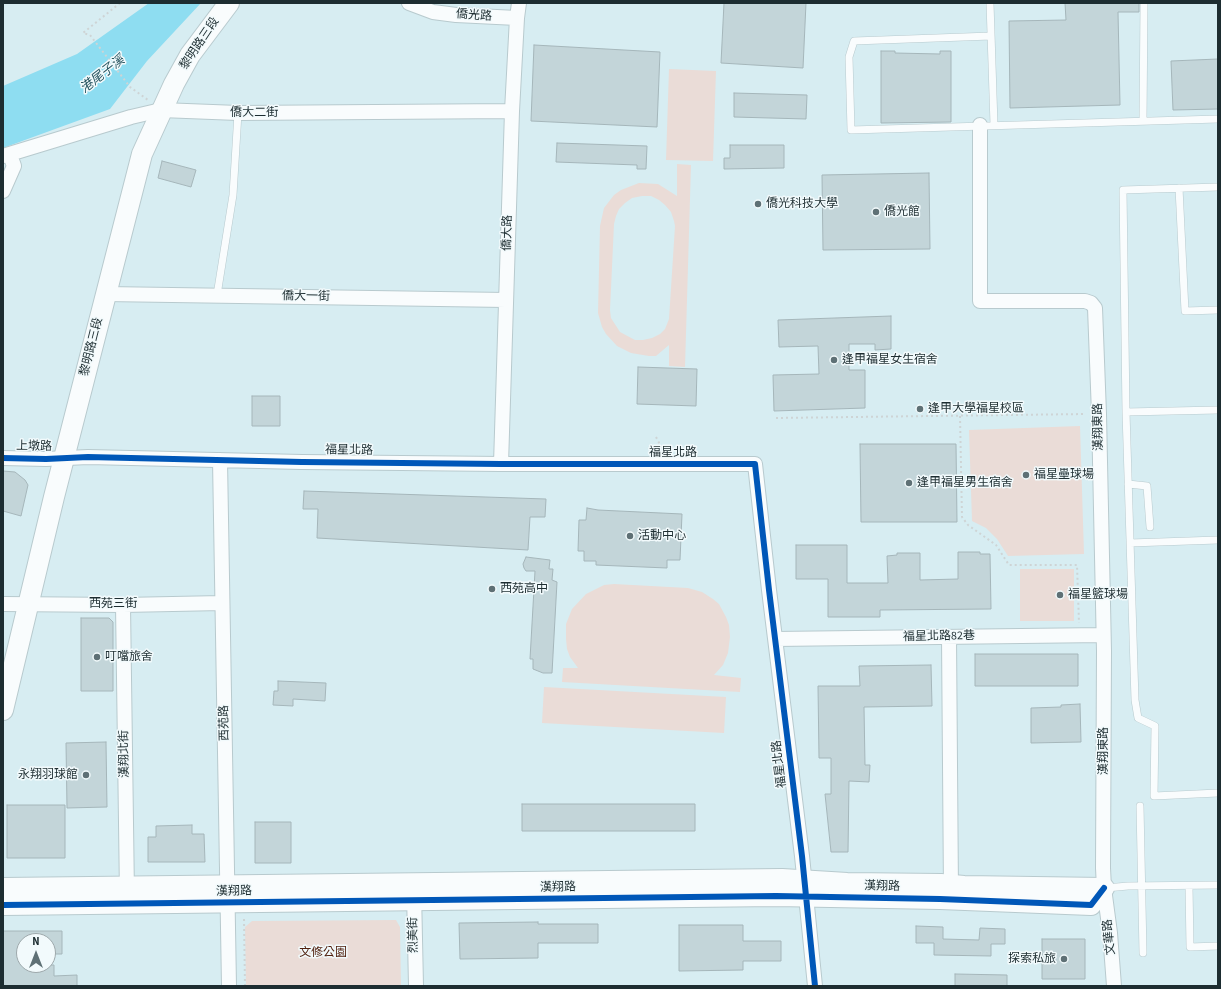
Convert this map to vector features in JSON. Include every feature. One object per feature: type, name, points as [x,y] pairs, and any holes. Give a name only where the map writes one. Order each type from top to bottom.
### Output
[{"type":"street","name":"黎明路三段","points":[[3,710],[105,294],[155,106],[174,84],[190,55],[229,3]]},
{"type":"street","name":"僑光路","points":[[409,3],[433,12],[517,18]]},
{"type":"street","name":"僑大路","points":[[501,464],[512,112],[519,3]]},
{"type":"street","name":"僑大二街","points":[[6,156],[131,117],[155,106],[238,114],[512,112]]},
{"type":"street","name":"漢翔東路","points":[[987,125],[980,301],[1085,301],[1091,303],[1095,308],[1099,414],[1104,651],[1104,888]]},
{"type":"street","points":[[3,191],[14,166],[6,156]]},
{"type":"street","name":"僑大一街","points":[[105,294],[506,300]]},
{"type":"street","name":"上墩路","points":[[3,458],[64,459]]},
{"type":"street","name":"福星北路","points":[[64,459],[88,458],[501,464],[755,464],[815,986]]},
{"type":"street","name":"西苑路","points":[[220,460],[229,986]]},
{"type":"street","name":"西苑三街","points":[[3,604],[122,605],[222,603]]},
{"type":"street","name":"漢翔北街","points":[[122,605],[127,895]]},
{"type":"street","name":"福星北路82巷","points":[[775,639],[1103,635]]},
{"type":"street","points":[[949,637],[951,892]]},
{"type":"street","name":"漢翔路","points":[[3,888],[127,895],[414,892],[758,879],[805,889],[847,883],[951,892],[964,886],[1104,888]]},
{"type":"street","name":"文華路","points":[[1104,888],[1110,932],[1114,986]]},
{"type":"street","name":"烈美街","points":[[414,892],[416,986]]},
{"type":"street","name":"漢翔路","points":[[3,905],[127,895]]},
{"type":"lane","points":[[987,125],[991,36],[990,3]]},
{"type":"lane","points":[[1143,121],[1144,3]]},
{"type":"lane","points":[[991,36],[854,41],[849,57],[851,130],[1218,118]]},
{"type":"lane","points":[[217,296],[233,195],[238,114]]},
{"type":"lane","points":[[1218,187],[1123,190],[1126,412],[1135,700],[1138,718],[1155,726],[1154,796],[1218,793]]},
{"type":"lane","points":[[1179,188],[1185,311],[1218,310]]},
{"type":"lane","points":[[1126,412],[1218,410]]},
{"type":"lane","points":[[1128,484],[1147,486],[1150,528]]},
{"type":"lane","points":[[1130,543],[1218,540]]},
{"type":"lane","points":[[1140,806],[1143,953]]},
{"type":"lane","points":[[1104,888],[1218,885]]},
{"type":"lane","points":[[1189,886],[1190,947],[1218,946]]},
{"type":"path","points":[[120,3],[83,33],[90,35],[130,87],[155,106]]},
{"type":"path","points":[[776,418],[1099,414]]},
{"type":"path","points":[[960,416],[962,517],[968,525],[996,545],[1009,565],[1077,565],[1079,623]]},
{"type":"path","points":[[245,986],[244,919],[248,916]]},
{"type":"green space","points":[[669,69],[716,71],[713,161],[666,160]]},
{"type":"green space","points":[[677,164],[691,165],[685,367],[669,366],[669,345],[656,356],[631,353],[617,346],[606,334],[602,327],[598,313],[600,226],[604,208],[614,195],[621,190],[639,183],[658,184],[677,196]],"holes":[[[651,196],[659,200],[671,212],[675,226],[669,319],[665,329],[660,334],[652,338],[635,340],[620,332],[611,318],[610,310],[614,224],[619,209],[625,203],[632,198]]]},
{"type":"green space","name":"福星壘球場","points":[[1080,426],[1084,554],[1008,556],[997,539],[986,528],[972,521],[969,430]]},
{"type":"green space","points":[[1020,569],[1074,569],[1074,621],[1020,621]]},
{"type":"green space","points":[[614,584],[688,588],[702,592],[719,604],[729,625],[730,637],[728,653],[723,665],[714,675],[741,678],[740,692],[562,682],[563,668],[578,668],[570,657],[567,649],[566,624],[572,609],[586,594],[604,585]]},
{"type":"green space","points":[[544,687],[726,697],[724,733],[542,723]]},
{"type":"green space","name":"文修公園","points":[[396,920],[400,927],[401,986],[246,986],[245,927],[252,921]]},
{"type":"water","name":"港尾子溪","points":[[149,3],[201,3],[147,61],[110,109],[3,148],[3,86],[77,54]]},
{"type":"building","points":[[724,3],[806,3],[803,68],[721,63]]},
{"type":"building","points":[[1065,3],[1139,3],[1139,12],[1118,12],[1120,105],[1010,108],[1009,21],[1066,20]]},
{"type":"building","points":[[534,45],[660,52],[657,127],[531,121]]},
{"type":"building","points":[[881,51],[895,51],[895,53],[940,54],[940,51],[951,51],[951,122],[881,123]]},
{"type":"building","points":[[1218,59],[1218,109],[1173,110],[1171,61]]},
{"type":"building","points":[[734,93],[807,95],[806,119],[734,117]]},
{"type":"building","points":[[557,143],[647,146],[646,169],[637,169],[637,165],[556,162]]},
{"type":"building","points":[[730,145],[784,145],[784,168],[724,169],[724,158],[730,158]]},
{"type":"building","points":[[162,161],[196,170],[191,187],[158,178]]},
{"type":"building","name":"僑光館","points":[[929,173],[930,249],[823,250],[822,175]]},
{"type":"building","name":"逢甲福星女生宿舍","points":[[891,316],[891,349],[875,350],[875,344],[849,344],[849,370],[865,370],[865,408],[774,411],[773,375],[819,374],[818,346],[779,347],[778,320]]},
{"type":"building","points":[[638,367],[697,369],[696,406],[637,404]]},
{"type":"building","points":[[252,396],[280,396],[280,426],[252,426]]},
{"type":"building","name":"逢甲福星男生宿舍","points":[[860,444],[956,444],[957,522],[861,522]]},
{"type":"building","points":[[3,471],[15,472],[25,480],[28,485],[21,516],[3,511]]},
{"type":"building","points":[[304,491],[546,499],[545,517],[530,517],[528,550],[317,538],[318,509],[303,509]]},
{"type":"building","name":"活動中心","points":[[587,508],[598,510],[682,514],[680,560],[667,560],[667,568],[596,565],[596,561],[584,561],[584,551],[578,551],[579,520],[586,520]]},
{"type":"building","points":[[796,545],[847,545],[847,583],[888,583],[887,556],[897,555],[897,553],[920,553],[920,580],[958,579],[958,552],[980,552],[980,554],[990,554],[991,609],[880,610],[880,617],[828,617],[828,579],[796,579]]},
{"type":"building","points":[[526,557],[550,560],[549,569],[553,569],[552,580],[557,582],[552,673],[543,673],[533,669],[533,659],[530,659],[535,571],[526,571],[524,568],[523,564]]},
{"type":"building","name":"叮噹旅舍","points":[[81,618],[109,618],[113,622],[113,691],[81,691]]},
{"type":"building","points":[[975,654],[1078,654],[1078,686],[975,686]]},
{"type":"building","points":[[931,665],[932,706],[864,707],[865,765],[870,765],[869,782],[849,781],[848,852],[831,852],[825,794],[831,794],[831,758],[819,758],[818,686],[860,686],[859,666]]},
{"type":"building","points":[[278,681],[326,683],[325,701],[293,699],[293,706],[273,705],[274,691],[278,691]]},
{"type":"building","points":[[1080,704],[1081,742],[1031,743],[1031,708],[1061,707],[1061,705]]},
{"type":"building","name":"永翔羽球館","points":[[106,742],[107,807],[67,808],[66,743]]},
{"type":"building","points":[[522,804],[695,804],[695,831],[522,831]]},
{"type":"building","points":[[7,805],[65,805],[65,858],[7,858]]},
{"type":"building","points":[[255,822],[291,822],[291,863],[255,863]]},
{"type":"building","points":[[192,825],[192,834],[204,834],[205,862],[148,862],[148,837],[156,837],[156,826]]},
{"type":"building","points":[[538,922],[538,924],[598,924],[598,943],[538,943],[538,958],[460,959],[459,923]]},
{"type":"building","points":[[679,925],[743,925],[743,941],[781,941],[781,961],[743,961],[743,970],[679,971]]},
{"type":"building","points":[[916,926],[943,927],[943,939],[979,940],[980,928],[1005,929],[1005,944],[991,944],[991,956],[934,955],[934,943],[916,943]]},
{"type":"building","points":[[3,931],[62,931],[62,954],[56,954],[56,933],[16,933],[16,973],[54,973],[54,976],[77,975],[77,986],[3,986]]},
{"type":"building","name":"探索私旅","points":[[1042,939],[1085,939],[1085,979],[1042,979]]},
{"type":"building","points":[[955,974],[1007,975],[1007,986],[955,986]]},
{"type":"cycle path","points":[[3,458],[46,459],[88,457],[302,462],[501,464],[755,464],[802,856],[815,986]]},
{"type":"cycle path","points":[[3,905],[776,896],[940,899],[1091,905],[1104,888]]},
{"type":"place","name":"僑光科技大學","points":[[758,204]]},
{"type":"place","name":"僑光館","points":[[876,212]]},
{"type":"place","name":"逢甲福星女生宿舍","points":[[834,360]]},
{"type":"place","name":"逢甲大學福星校區","points":[[920,409]]},
{"type":"place","name":"福星壘球場","points":[[1026,475]]},
{"type":"place","name":"逢甲福星男生宿舍","points":[[909,483]]},
{"type":"place","name":"活動中心","points":[[630,536]]},
{"type":"place","name":"西苑高中","points":[[492,589]]},
{"type":"place","name":"福星籃球場","points":[[1060,595]]},
{"type":"place","name":"叮噹旅舍","points":[[97,657]]},
{"type":"place","name":"永翔羽球館","points":[[86,775]]},
{"type":"place","name":"探索私旅","points":[[1064,959]]}]
